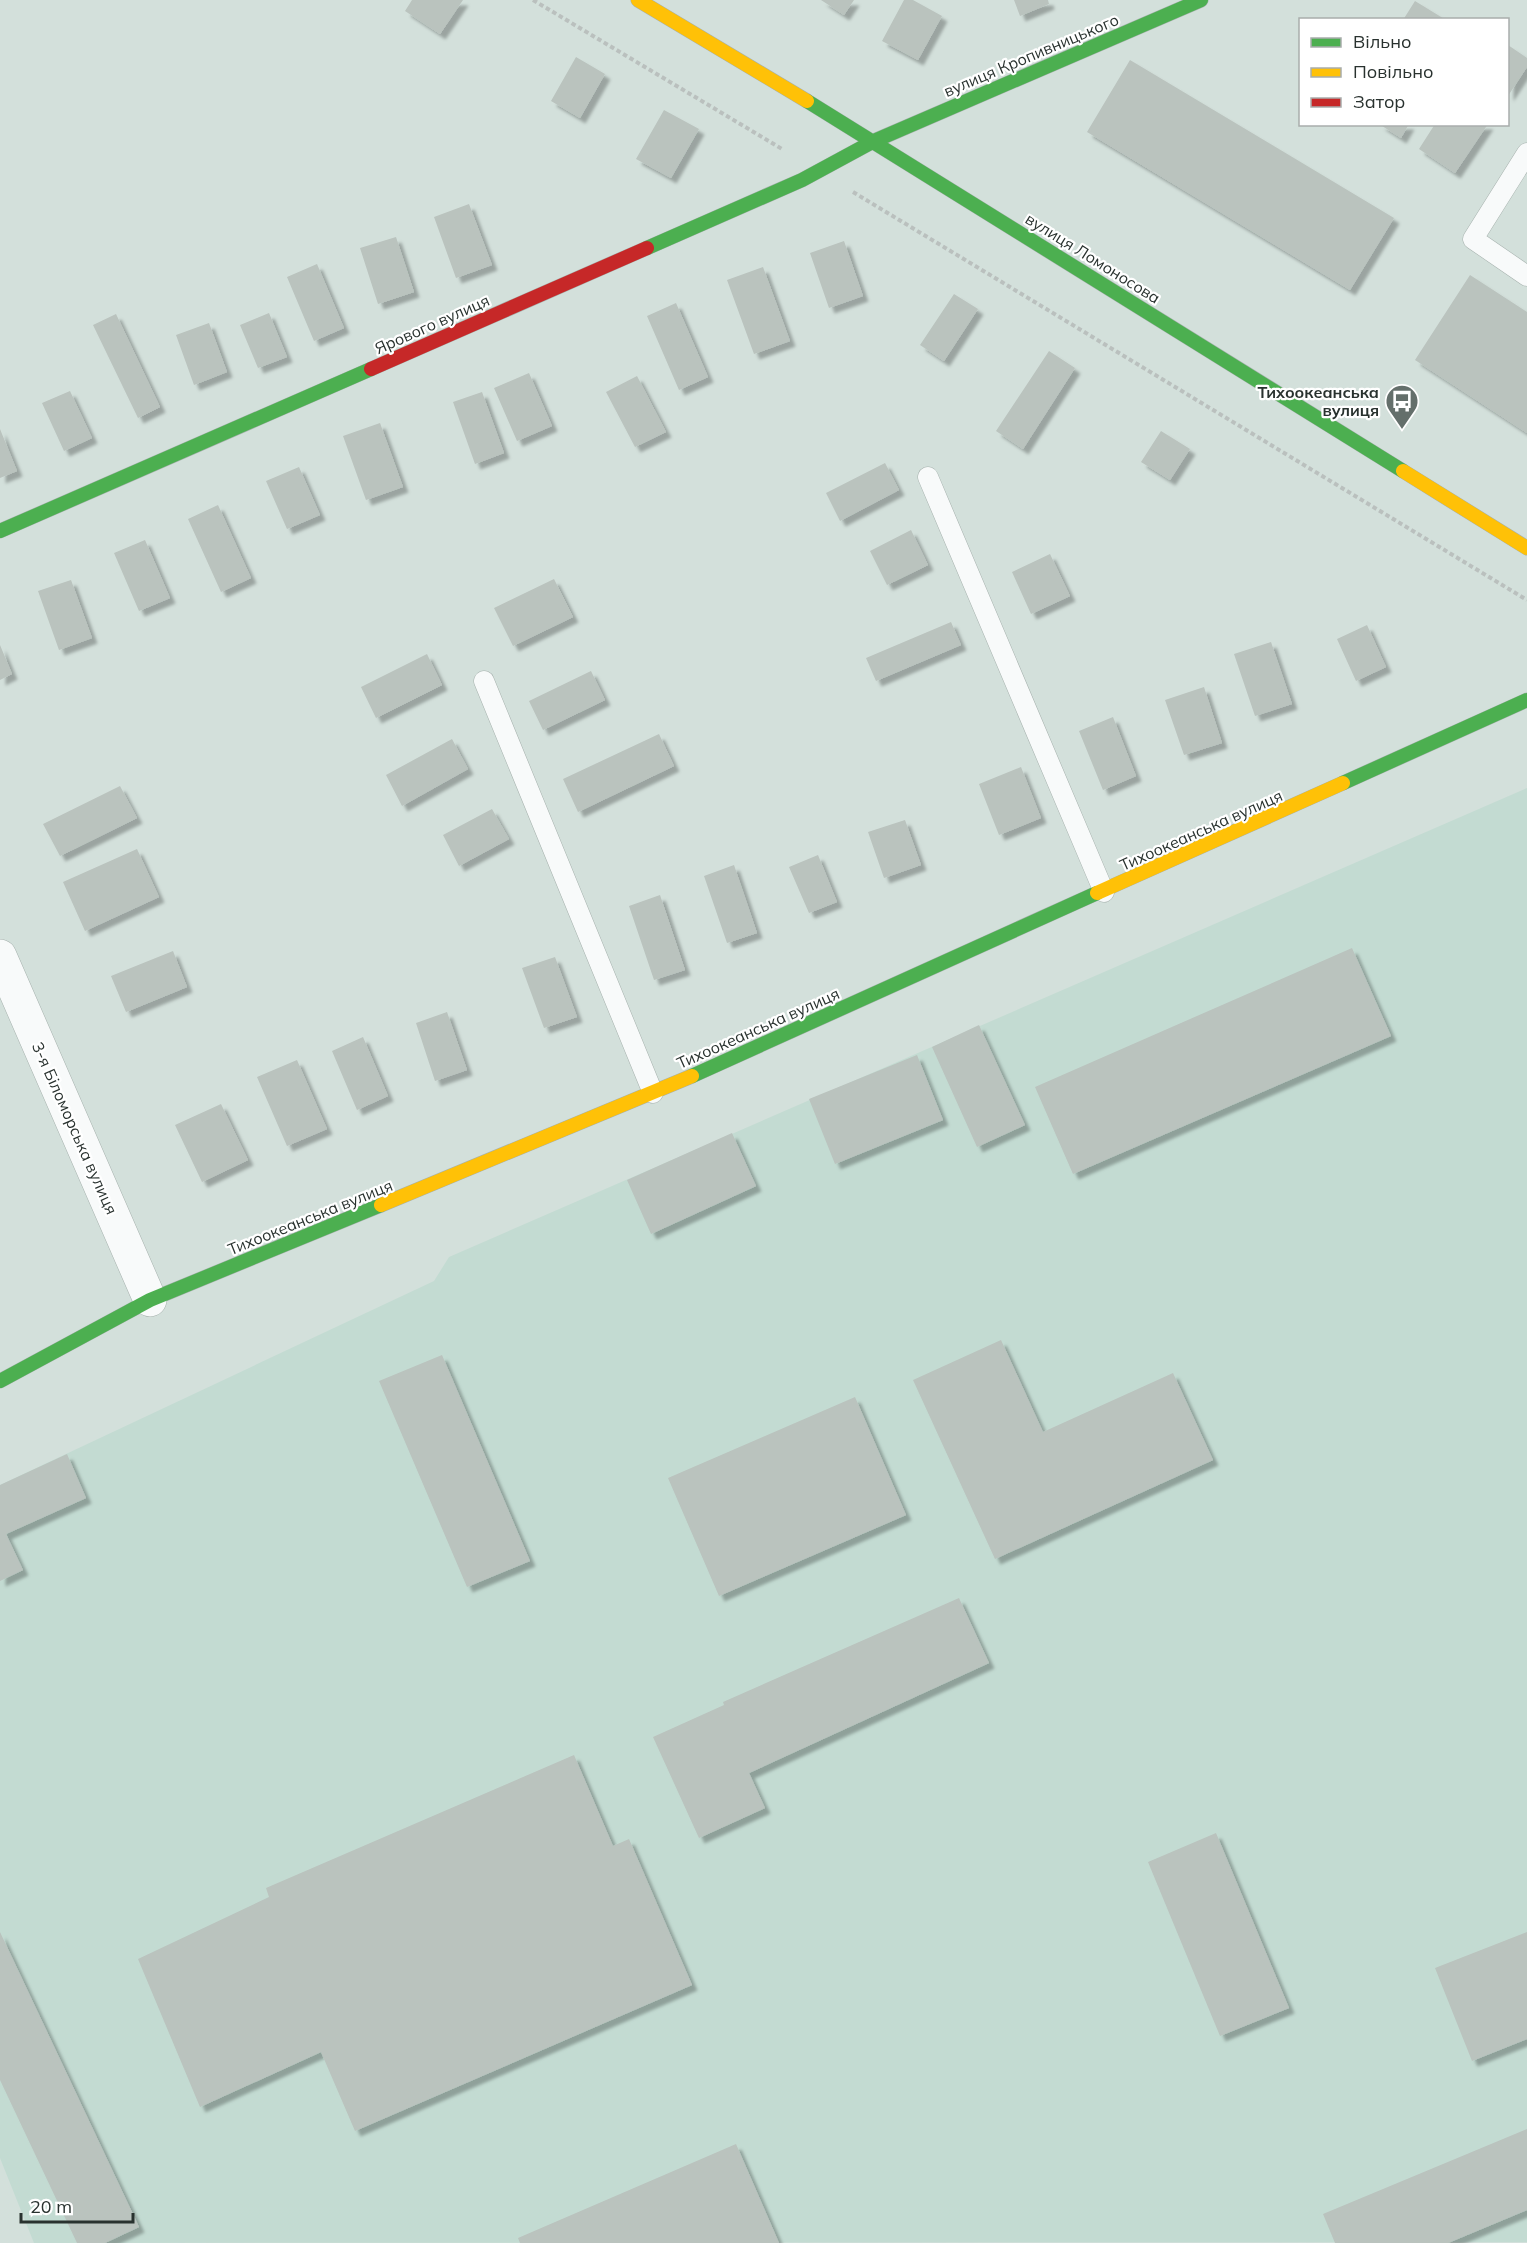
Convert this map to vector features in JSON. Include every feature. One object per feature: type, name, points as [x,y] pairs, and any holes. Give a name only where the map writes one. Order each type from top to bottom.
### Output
[{"type":"street","name":"вулиця Ломоносова","points":[[638,0],[874,141],[1527,548]]},
{"type":"street","name":"вулиця Кропивницького","points":[[874,141],[1201,0]]},
{"type":"street","name":"Ярового вулиця","points":[[0,531],[802,180],[874,141]]},
{"type":"street","name":"Тихоокеанська вулиця","points":[[0,1381],[150,1300],[653,1093],[1527,700]]},
{"type":"street","name":"3-я Біломорська вулиця","points":[[0,956],[150,1300]]},
{"type":"lane","points":[[1527,153],[1473,239],[1527,276]]},
{"type":"lane","points":[[928,477],[1104,892]]},
{"type":"lane","points":[[484,681],[653,1093]]},
{"type":"path","points":[[533,0],[1527,600]]},
{"type":"shaded area","points":[[1527,788],[1527,2242],[34,2243],[0,2158],[0,1485],[434,1281],[449,1257]]},
{"type":"building","points":[[412,0],[463,0],[440,34],[405,11]]},
{"type":"building","points":[[821,0],[854,0],[844,15]]},
{"type":"building","points":[[904,0],[913,0],[942,16],[918,60],[882,41]]},
{"type":"building","points":[[1014,0],[1048,0],[1049,4],[1020,16]]},
{"type":"building","points":[[1415,1],[1443,18],[1404,18]]},
{"type":"building","points":[[1509,46],[1527,58],[1527,67],[1509,94]]},
{"type":"building","points":[[576,57],[605,74],[580,118],[551,101]]},
{"type":"building","points":[[1130,60],[1394,218],[1350,290],[1087,132]]},
{"type":"building","points":[[664,110],[699,129],[671,178],[636,159]]},
{"type":"building","points":[[1382,126],[1408,126],[1401,138]]},
{"type":"building","points":[[1434,126],[1487,126],[1455,173],[1419,149]]},
{"type":"building","points":[[469,204],[492,265],[456,278],[434,217]]},
{"type":"building","points":[[396,237],[414,292],[378,304],[360,248]]},
{"type":"building","points":[[844,241],[863,296],[829,308],[810,253]]},
{"type":"building","points":[[317,264],[344,328],[314,341],[287,277]]},
{"type":"building","points":[[763,267],[790,341],[754,354],[727,280]]},
{"type":"building","points":[[1470,275],[1527,312],[1527,433],[1415,360]]},
{"type":"building","points":[[954,294],[978,309],[944,361],[920,345]]},
{"type":"building","points":[[676,303],[708,377],[679,390],[647,316]]},
{"type":"building","points":[[269,313],[287,357],[258,368],[240,325]]},
{"type":"building","points":[[116,314],[160,407],[138,418],[93,325]]},
{"type":"building","points":[[209,323],[227,372],[194,385],[176,335]]},
{"type":"building","points":[[1049,351],[1075,368],[1023,449],[996,431]]},
{"type":"building","points":[[529,373],[552,426],[517,441],[494,388]]},
{"type":"building","points":[[637,376],[666,432],[635,447],[606,392]]},
{"type":"building","points":[[70,391],[92,438],[64,451],[42,403]]},
{"type":"building","points":[[482,392],[504,453],[475,464],[453,402]]},
{"type":"building","points":[[380,423],[403,487],[366,500],[343,436]]},
{"type":"building","points":[[0,429],[17,471],[0,478]]},
{"type":"building","points":[[1161,431],[1190,449],[1170,480],[1141,462]]},
{"type":"building","points":[[885,463],[899,490],[840,521],[826,493]]},
{"type":"building","points":[[299,467],[320,515],[287,529],[266,481]]},
{"type":"building","points":[[218,505],[251,578],[221,592],[188,519]]},
{"type":"building","points":[[911,530],[928,565],[887,585],[870,551]]},
{"type":"building","points":[[145,540],[170,598],[139,611],[114,553]]},
{"type":"building","points":[[1050,554],[1070,596],[1031,614],[1012,572]]},
{"type":"building","points":[[554,579],[573,617],[513,646],[494,608]]},
{"type":"building","points":[[71,580],[92,638],[59,650],[38,591]]},
{"type":"building","points":[[951,622],[961,645],[876,681],[866,658]]},
{"type":"building","points":[[1367,625],[1386,667],[1356,681],[1337,639]]},
{"type":"building","points":[[1271,642],[1292,704],[1255,716],[1234,654]]},
{"type":"building","points":[[0,645],[12,674],[0,680]]},
{"type":"building","points":[[427,654],[442,685],[376,718],[361,687]]},
{"type":"building","points":[[591,671],[605,700],[543,730],[529,701]]},
{"type":"building","points":[[1204,687],[1222,743],[1184,755],[1165,700]]},
{"type":"building","points":[[1113,717],[1136,776],[1103,790],[1079,731]]},
{"type":"building","points":[[659,734],[674,766],[578,812],[563,779]]},
{"type":"building","points":[[452,739],[468,769],[402,806],[386,775]]},
{"type":"building","points":[[1021,767],[1041,818],[999,835],[979,784]]},
{"type":"building","points":[[120,786],[137,818],[60,856],[43,824]]},
{"type":"building","points":[[492,809],[509,839],[459,866],[443,835]]},
{"type":"building","points":[[905,820],[921,865],[884,878],[868,832]]},
{"type":"building","points":[[137,849],[159,897],[85,931],[63,882]]},
{"type":"building","points":[[818,855],[837,902],[809,913],[789,867]]},
{"type":"building","points":[[734,865],[757,933],[727,943],[704,876]]},
{"type":"building","points":[[660,895],[685,970],[654,980],[629,906]]},
{"type":"building","points":[[1352,948],[1391,1036],[1073,1174],[1035,1087]]},
{"type":"building","points":[[173,951],[187,987],[126,1012],[111,976]]},
{"type":"building","points":[[555,957],[577,1017],[544,1028],[522,968]]},
{"type":"building","points":[[447,1012],[467,1070],[435,1081],[416,1023]]},
{"type":"building","points":[[979,1025],[1025,1125],[977,1147],[932,1047]]},
{"type":"building","points":[[363,1037],[388,1096],[357,1110],[332,1051]]},
{"type":"building","points":[[917,1055],[943,1120],[835,1164],[809,1099]]},
{"type":"building","points":[[297,1060],[327,1129],[287,1146],[257,1077]]},
{"type":"building","points":[[221,1104],[248,1160],[202,1182],[175,1125]]},
{"type":"building","points":[[732,1133],[756,1186],[651,1234],[627,1180]]},
{"type":"building","points":[[1001,1340],[1043,1432],[1173,1373],[1213,1460],[995,1559],[913,1380]]},
{"type":"building","points":[[442,1355],[530,1561],[467,1587],[379,1381]]},
{"type":"building","points":[[855,1397],[906,1515],[719,1596],[668,1478]]},
{"type":"building","points":[[67,1454],[86,1498],[6,1534],[23,1570],[0,1581],[0,1485]]},
{"type":"building","points":[[959,1598],[989,1663],[749,1773],[765,1808],[699,1838],[653,1737],[724,1705],[723,1702]]},
{"type":"building","points":[[574,1755],[613,1846],[629,1839],[692,1985],[355,2131],[321,2052],[200,2107],[138,1959],[269,1897],[266,1888]]},
{"type":"building","points":[[1216,1833],[1289,2008],[1220,2036],[1148,1862]]},
{"type":"building","points":[[0,1932],[139,2227],[105,2243],[77,2243],[0,2080]]},
{"type":"building","points":[[1527,1932],[1527,2039],[1472,2061],[1435,1968]]},
{"type":"building","points":[[1527,2129],[1527,2210],[1448,2243],[1335,2243],[1323,2214]]},
{"type":"building","points":[[736,2144],[779,2243],[520,2243],[518,2238]]},
{"type":"traffic: fast","points":[[647,248],[802,180],[874,141],[1201,0]]},
{"type":"traffic: fast","points":[[807,101],[1403,471]]},
{"type":"traffic: fast","points":[[0,531],[371,369]]},
{"type":"traffic: fast","points":[[1343,783],[1527,700]]},
{"type":"traffic: fast","points":[[692,1076],[1097,893]]},
{"type":"traffic: fast","points":[[0,1381],[150,1300],[381,1205]]},
{"type":"traffic: slow","points":[[638,0],[807,101]]},
{"type":"traffic: slow","points":[[1403,471],[1527,548]]},
{"type":"traffic: slow","points":[[1097,893],[1343,783]]},
{"type":"traffic: slow","points":[[381,1205],[692,1076]]},
{"type":"traffic: jam","points":[[371,369],[647,248]]},
{"type":"place","name":"Тихоокеанська вулиця","points":[[1402,430]]}]
